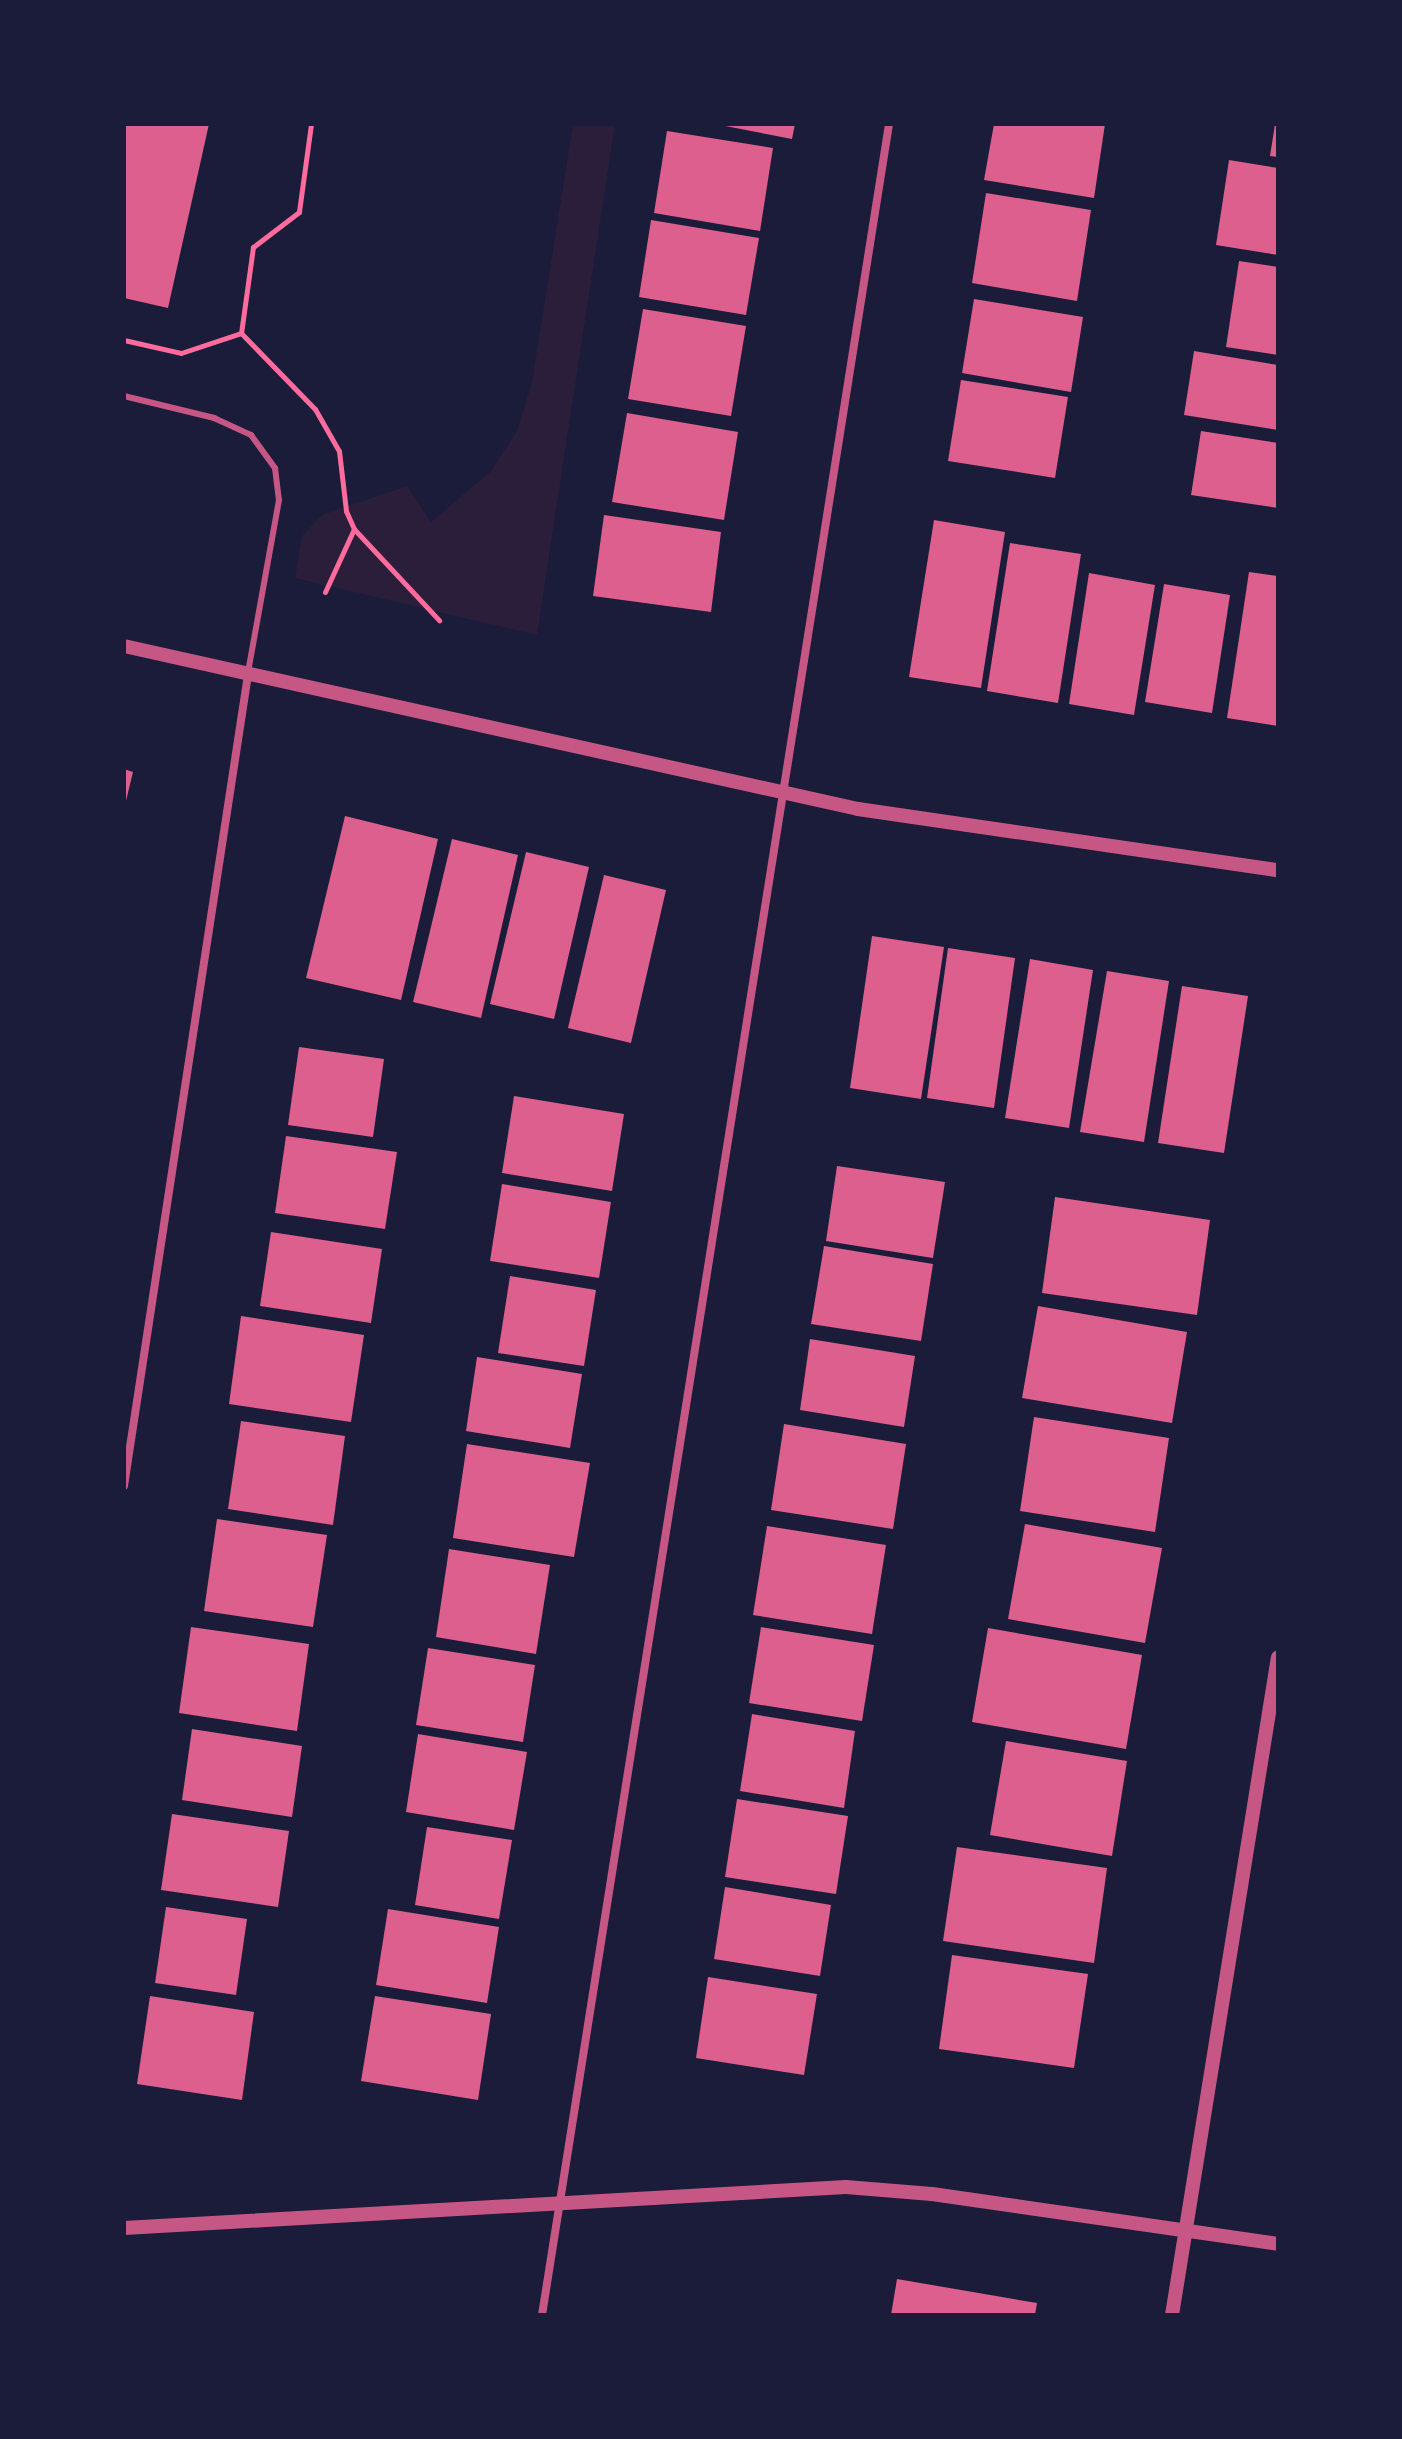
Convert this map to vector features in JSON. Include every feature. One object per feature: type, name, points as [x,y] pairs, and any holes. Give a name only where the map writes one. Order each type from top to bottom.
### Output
[{"type":"street","points":[[542,2315],[889,124]]},
{"type":"street","points":[[124,646],[858,809],[1278,870]]},
{"type":"street","points":[[124,1486],[248,675]]},
{"type":"street","points":[[1172,2315],[1278,1657]]},
{"type":"street","points":[[124,2228],[562,2200],[846,2187],[1278,2244]]},
{"type":"lane","points":[[124,396],[214,418],[251,435],[275,468],[279,500],[248,675]]},
{"type":"path","points":[[241,333],[253,247],[299,212],[311,124]]},
{"type":"path","points":[[124,340],[181,353],[241,333]]},
{"type":"path","points":[[241,333],[321,420],[339,451],[346,511],[354,529],[439,620]]},
{"type":"path","points":[[325,592],[354,529]]},
{"type":"shaded area","points":[[573,124],[615,124],[537,635],[295,578],[302,536],[322,515],[407,486],[431,522],[491,471],[517,431],[532,382]]},
{"type":"building","points":[[124,124],[209,124],[168,308],[124,298]]},
{"type":"building","points":[[715,124],[795,124],[792,139]]},
{"type":"building","points":[[994,124],[1105,124],[1094,198],[984,180]]},
{"type":"building","points":[[1275,124],[1278,124],[1278,157],[1270,156]]},
{"type":"building","points":[[667,131],[773,148],[760,231],[654,213]]},
{"type":"building","points":[[1229,160],[1278,168],[1278,255],[1216,245]]},
{"type":"building","points":[[986,193],[1091,210],[1077,301],[972,283]]},
{"type":"building","points":[[651,220],[759,238],[746,315],[639,297]]},
{"type":"building","points":[[1239,261],[1278,267],[1278,355],[1226,347]]},
{"type":"building","points":[[974,299],[1083,317],[1071,392],[962,373]]},
{"type":"building","points":[[643,309],[746,326],[731,416],[628,399]]},
{"type":"building","points":[[1194,351],[1278,365],[1278,430],[1184,415]]},
{"type":"building","points":[[961,380],[1068,397],[1055,478],[948,461]]},
{"type":"building","points":[[627,413],[738,432],[724,520],[612,502]]},
{"type":"building","points":[[1201,431],[1278,443],[1278,508],[1191,495]]},
{"type":"building","points":[[604,515],[721,532],[711,612],[593,596]]},
{"type":"building","points":[[934,520],[1005,532],[981,688],[909,677]]},
{"type":"building","points":[[1010,543],[1081,554],[1058,703],[987,691]]},
{"type":"building","points":[[1249,572],[1278,576],[1278,726],[1227,718]]},
{"type":"building","points":[[1089,573],[1155,585],[1134,715],[1069,704]]},
{"type":"building","points":[[1164,584],[1230,595],[1212,713],[1145,702]]},
{"type":"building","points":[[124,769],[133,772],[125,805],[124,805]]},
{"type":"building","points":[[345,816],[438,839],[401,1000],[306,978]]},
{"type":"building","points":[[452,839],[518,855],[481,1018],[413,1002]]},
{"type":"building","points":[[526,852],[589,867],[554,1019],[490,1004]]},
{"type":"building","points":[[604,875],[666,890],[631,1043],[568,1028]]},
{"type":"building","points":[[872,936],[944,947],[921,1099],[850,1088]]},
{"type":"building","points":[[948,948],[1015,958],[994,1108],[927,1098]]},
{"type":"building","points":[[1030,959],[1093,970],[1069,1128],[1005,1118]]},
{"type":"building","points":[[1107,971],[1169,981],[1144,1142],[1080,1132]]},
{"type":"building","points":[[1182,986],[1248,996],[1224,1153],[1158,1143]]},
{"type":"building","points":[[299,1047],[384,1059],[373,1137],[288,1125]]},
{"type":"building","points":[[514,1096],[624,1114],[612,1191],[502,1173]]},
{"type":"building","points":[[286,1136],[397,1152],[385,1229],[275,1213]]},
{"type":"building","points":[[837,1166],[945,1182],[933,1258],[826,1241]]},
{"type":"building","points":[[502,1184],[611,1202],[599,1278],[490,1261]]},
{"type":"building","points":[[1055,1197],[1210,1220],[1197,1315],[1042,1293]]},
{"type":"building","points":[[271,1232],[382,1249],[371,1323],[260,1306]]},
{"type":"building","points":[[824,1246],[933,1264],[921,1341],[811,1324]]},
{"type":"building","points":[[510,1276],[596,1290],[584,1366],[498,1353]]},
{"type":"building","points":[[1038,1306],[1187,1332],[1172,1423],[1022,1398]]},
{"type":"building","points":[[241,1316],[364,1335],[351,1422],[229,1404]]},
{"type":"building","points":[[810,1339],[915,1356],[904,1427],[800,1410]]},
{"type":"building","points":[[477,1357],[582,1374],[570,1448],[466,1431]]},
{"type":"building","points":[[1034,1417],[1169,1438],[1155,1532],[1020,1511]]},
{"type":"building","points":[[241,1421],[345,1436],[333,1525],[228,1509]]},
{"type":"building","points":[[784,1424],[906,1444],[893,1529],[771,1510]]},
{"type":"building","points":[[467,1444],[590,1463],[574,1557],[453,1538]]},
{"type":"building","points":[[217,1519],[327,1535],[313,1627],[204,1611]]},
{"type":"building","points":[[1025,1524],[1162,1548],[1145,1643],[1008,1619]]},
{"type":"building","points":[[767,1526],[886,1545],[872,1634],[753,1615]]},
{"type":"building","points":[[449,1549],[550,1565],[536,1654],[436,1637]]},
{"type":"building","points":[[191,1627],[309,1644],[297,1731],[179,1713]]},
{"type":"building","points":[[761,1627],[874,1645],[862,1721],[749,1703]]},
{"type":"building","points":[[988,1628],[1142,1655],[1126,1749],[972,1722]]},
{"type":"building","points":[[428,1648],[535,1665],[523,1742],[416,1725]]},
{"type":"building","points":[[752,1714],[855,1731],[844,1808],[740,1791]]},
{"type":"building","points":[[192,1729],[302,1746],[292,1817],[182,1800]]},
{"type":"building","points":[[418,1734],[527,1752],[514,1830],[406,1812]]},
{"type":"building","points":[[1006,1741],[1127,1761],[1112,1856],[990,1835]]},
{"type":"building","points":[[737,1799],[848,1816],[836,1894],[725,1877]]},
{"type":"building","points":[[172,1814],[289,1831],[278,1907],[161,1890]]},
{"type":"building","points":[[427,1827],[512,1840],[499,1919],[415,1905]]},
{"type":"building","points":[[957,1847],[1107,1868],[1094,1963],[943,1941]]},
{"type":"building","points":[[725,1887],[831,1905],[820,1976],[714,1959]]},
{"type":"building","points":[[166,1907],[247,1919],[236,1995],[155,1983]]},
{"type":"building","points":[[388,1909],[499,1927],[487,2003],[376,1985]]},
{"type":"building","points":[[952,1955],[1088,1974],[1074,2068],[939,2049]]},
{"type":"building","points":[[708,1977],[817,1994],[804,2075],[696,2058]]},
{"type":"building","points":[[150,1996],[254,2012],[242,2100],[137,2084]]},
{"type":"building","points":[[375,1996],[491,2014],[478,2100],[361,2081]]},
{"type":"building","points":[[897,2279],[1037,2303],[1035,2315],[891,2315]]}]
